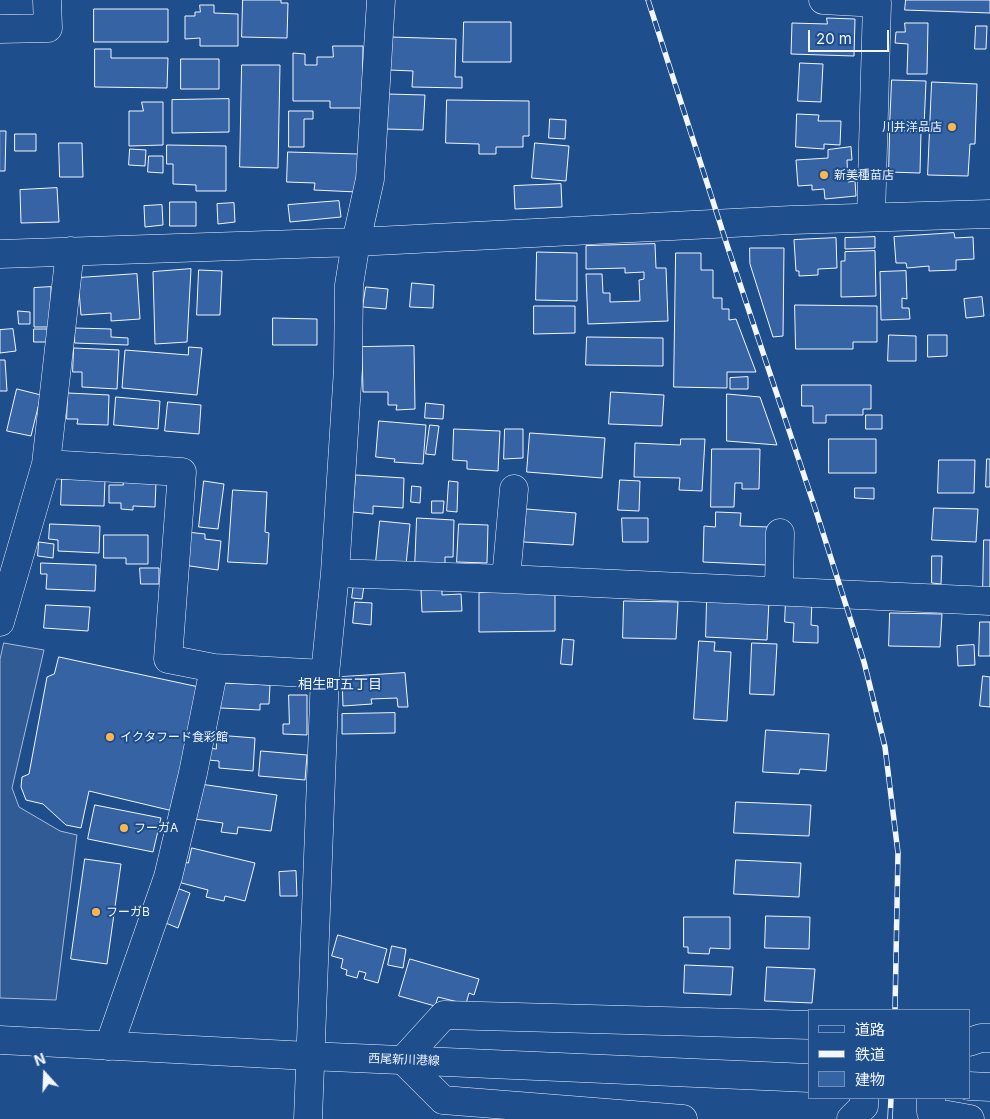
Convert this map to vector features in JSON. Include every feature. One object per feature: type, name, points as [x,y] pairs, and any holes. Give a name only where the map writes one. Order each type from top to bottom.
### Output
[{"type":"street","points":[[0,29],[48,28],[47,0]]},
{"type":"street","points":[[308,1119],[325,674],[335,573],[348,369],[348,285],[370,179],[381,0]]},
{"type":"street","points":[[823,0],[877,3],[871,217]]},
{"type":"street","points":[[0,254],[356,242],[871,217],[990,214]]},
{"type":"street","points":[[0,622],[46,464],[70,251]]},
{"type":"street","points":[[46,464],[182,472],[168,659],[214,668],[325,674]]},
{"type":"street","points":[[506,579],[514,489]]},
{"type":"street","points":[[779,590],[780,533]]},
{"type":"street","points":[[335,573],[779,590],[990,601]]},
{"type":"street","points":[[109,1046],[168,878],[193,773],[214,668]]},
{"type":"street","points":[[683,1119],[443,1100],[403,1060],[444,1015],[808,1025]]},
{"type":"street","points":[[970,1042],[981,1038],[990,1038]]},
{"type":"street","name":"西尾新川港線","points":[[0,1040],[808,1078]]},
{"type":"street","points":[[970,1086],[990,1087]]},
{"type":"street","points":[[852,1119],[864,1106],[864,1099]]},
{"type":"street","points":[[931,1099],[930,1112],[970,1119]]},
{"type":"shaded area","points":[[4,643],[44,650],[12,788],[19,807],[60,831],[77,835],[56,1000],[0,998],[0,660]]},
{"type":"building","points":[[243,0],[281,0],[281,3],[288,3],[287,38],[242,37]]},
{"type":"building","points":[[906,0],[990,0],[990,13],[905,10]]},
{"type":"building","points":[[200,5],[214,5],[214,13],[238,14],[238,46],[200,46],[200,38],[185,39],[185,16],[195,16],[195,12],[200,12]]},
{"type":"building","points":[[94,9],[168,9],[168,42],[94,42]]},
{"type":"building","points":[[827,18],[855,19],[854,56],[791,54],[792,23],[827,24]]},
{"type":"building","points":[[464,22],[511,22],[511,62],[463,62]]},
{"type":"building","points":[[905,23],[928,23],[927,74],[907,74],[908,44],[895,43],[896,32],[905,32]]},
{"type":"building","points":[[976,26],[987,26],[986,49],[975,49]]},
{"type":"building","points":[[390,37],[456,39],[455,77],[462,77],[462,88],[412,87],[413,71],[389,70]]},
{"type":"building","points":[[333,46],[363,46],[362,108],[330,108],[330,101],[293,101],[293,53],[305,54],[305,65],[317,65],[317,57],[333,57]]},
{"type":"building","points":[[95,49],[111,49],[111,58],[168,58],[167,88],[95,87]]},
{"type":"building","points":[[181,59],[219,59],[219,89],[181,89]]},
{"type":"building","points":[[800,63],[823,64],[821,102],[798,101]]},
{"type":"building","points":[[242,65],[280,65],[278,168],[240,167]]},
{"type":"building","points":[[892,80],[926,81],[924,127],[890,126]]},
{"type":"building","points":[[932,82],[977,84],[975,144],[970,144],[968,176],[928,175]]},
{"type":"building","points":[[387,94],[425,95],[423,130],[386,129]]},
{"type":"building","points":[[229,99],[229,132],[172,133],[172,100]]},
{"type":"building","points":[[447,100],[529,101],[529,136],[523,136],[523,147],[496,147],[496,154],[479,154],[479,144],[446,143]]},
{"type":"building","points":[[142,102],[163,102],[163,145],[129,146],[129,111],[143,111]]},
{"type":"building","points":[[289,111],[313,111],[313,119],[304,119],[304,147],[289,147]]},
{"type":"building","points":[[797,114],[819,115],[818,121],[841,121],[840,145],[824,144],[824,149],[796,147]]},
{"type":"building","points":[[550,119],[566,120],[565,139],[549,138]]},
{"type":"building","points":[[0,131],[6,131],[5,171],[0,171]]},
{"type":"building","points":[[890,131],[921,131],[920,173],[889,172]]},
{"type":"building","points":[[15,134],[36,134],[36,151],[15,151]]},
{"type":"building","points":[[59,143],[82,143],[83,177],[60,177]]},
{"type":"building","points":[[535,143],[569,146],[566,181],[532,178]]},
{"type":"building","points":[[167,145],[226,146],[226,191],[196,191],[196,185],[173,184],[173,164],[167,164]]},
{"type":"building","points":[[851,147],[852,160],[847,160],[848,182],[855,181],[856,196],[825,199],[824,189],[812,190],[812,185],[798,186],[796,160],[828,158],[828,150]]},
{"type":"building","points":[[130,149],[146,150],[145,166],[129,165]]},
{"type":"building","points":[[288,152],[358,154],[357,192],[314,190],[315,183],[287,182]]},
{"type":"building","points":[[149,156],[163,156],[163,173],[148,172]]},
{"type":"building","points":[[561,184],[562,207],[515,209],[514,186]]},
{"type":"building","points":[[57,188],[59,222],[21,223],[20,190]]},
{"type":"building","points":[[339,201],[341,217],[290,222],[288,205]]},
{"type":"building","points":[[170,202],[196,202],[196,226],[170,226]]},
{"type":"building","points":[[234,203],[235,222],[218,224],[217,204]]},
{"type":"building","points":[[162,205],[163,225],[145,227],[144,206]]},
{"type":"building","points":[[954,233],[955,238],[973,237],[974,259],[956,260],[956,270],[929,271],[929,266],[907,268],[906,263],[896,263],[894,237]]},
{"type":"building","points":[[875,237],[875,248],[845,249],[845,238]]},
{"type":"building","points":[[836,238],[837,268],[818,269],[818,275],[799,276],[799,271],[796,271],[794,240]]},
{"type":"building","points":[[655,244],[656,268],[666,268],[668,321],[588,324],[586,274],[602,274],[603,293],[610,293],[610,302],[640,301],[639,280],[644,279],[644,272],[625,273],[625,268],[586,269],[586,246]]},
{"type":"building","points":[[750,248],[784,248],[783,336],[773,337],[750,264]]},
{"type":"building","points":[[875,251],[876,296],[841,297],[841,261],[845,261],[845,252]]},
{"type":"building","points":[[537,252],[577,253],[577,301],[536,300]]},
{"type":"building","points":[[676,253],[701,253],[701,270],[713,270],[713,298],[722,298],[722,309],[729,309],[729,320],[736,319],[756,372],[727,372],[727,388],[674,387]]},
{"type":"building","points":[[191,269],[187,342],[155,344],[153,272]]},
{"type":"building","points":[[199,270],[222,271],[220,315],[197,315]]},
{"type":"building","points":[[906,271],[907,299],[902,298],[902,308],[909,308],[910,319],[881,320],[880,272]]},
{"type":"building","points":[[137,274],[140,319],[111,321],[111,313],[81,315],[78,278]]},
{"type":"building","points":[[412,283],[434,285],[433,308],[410,307]]},
{"type":"building","points":[[51,287],[51,327],[34,327],[34,288]]},
{"type":"building","points":[[366,287],[388,289],[386,309],[363,307]]},
{"type":"building","points":[[982,297],[984,316],[966,318],[964,299]]},
{"type":"building","points":[[795,305],[877,306],[877,342],[853,342],[853,349],[796,349]]},
{"type":"building","points":[[534,306],[575,306],[575,333],[534,334]]},
{"type":"building","points":[[18,311],[30,312],[30,324],[19,324]]},
{"type":"building","points":[[273,318],[317,319],[317,345],[273,345]]},
{"type":"building","points":[[75,328],[111,329],[111,337],[128,338],[128,345],[75,343]]},
{"type":"building","points":[[13,329],[16,351],[0,353],[0,330]]},
{"type":"building","points":[[34,329],[51,329],[51,342],[34,342]]},
{"type":"building","points":[[889,335],[916,336],[916,361],[888,361]]},
{"type":"building","points":[[928,335],[947,335],[947,356],[928,357]]},
{"type":"building","points":[[587,337],[663,338],[663,366],[586,365]]},
{"type":"building","points":[[414,346],[415,409],[396,410],[397,405],[388,405],[388,392],[363,392],[362,347]]},
{"type":"building","points":[[189,347],[202,348],[197,395],[122,388],[125,350],[188,355]]},
{"type":"building","points":[[74,348],[119,350],[117,389],[82,387],[82,372],[73,372]]},
{"type":"building","points":[[0,360],[5,360],[7,391],[0,391]]},
{"type":"building","points":[[748,377],[748,389],[730,389],[730,378]]},
{"type":"building","points":[[802,385],[871,385],[871,409],[863,409],[863,415],[826,415],[826,423],[813,423],[813,406],[802,406]]},
{"type":"building","points":[[17,389],[41,395],[31,436],[7,431]]},
{"type":"building","points":[[611,392],[664,395],[662,426],[609,424]]},
{"type":"building","points":[[68,393],[109,395],[108,425],[77,424],[78,419],[67,419]]},
{"type":"building","points":[[727,394],[760,397],[777,445],[727,441]]},
{"type":"building","points":[[116,397],[160,401],[158,429],[114,425]]},
{"type":"building","points":[[168,402],[201,405],[199,434],[165,431]]},
{"type":"building","points":[[426,403],[444,405],[443,419],[425,418]]},
{"type":"building","points":[[866,415],[882,415],[882,429],[866,429]]},
{"type":"building","points":[[379,421],[426,425],[423,464],[394,462],[395,459],[376,457]]},
{"type":"building","points":[[430,425],[439,426],[435,455],[426,454]]},
{"type":"building","points":[[454,429],[500,431],[498,471],[467,469],[467,461],[453,460]]},
{"type":"building","points":[[505,429],[523,429],[523,458],[504,459]]},
{"type":"building","points":[[530,433],[605,438],[602,478],[527,472]]},
{"type":"building","points":[[681,439],[705,439],[702,491],[679,490],[680,478],[634,477],[635,443],[680,445]]},
{"type":"building","points":[[829,439],[876,439],[876,473],[829,473]]},
{"type":"building","points":[[712,449],[760,449],[759,489],[742,489],[742,483],[735,483],[734,507],[711,507]]},
{"type":"building","points":[[987,459],[990,459],[990,487],[986,487]]},
{"type":"building","points":[[939,460],[975,460],[974,493],[938,493]]},
{"type":"building","points":[[356,475],[404,478],[403,508],[373,506],[373,514],[353,512]]},
{"type":"building","points":[[62,479],[105,480],[104,506],[61,505]]},
{"type":"building","points":[[620,480],[640,481],[639,511],[618,510]]},
{"type":"building","points":[[123,481],[156,482],[155,507],[133,506],[133,510],[121,509],[121,503],[109,503],[109,485],[123,485]]},
{"type":"building","points":[[204,481],[224,484],[218,529],[199,527]]},
{"type":"building","points":[[449,481],[458,482],[457,512],[447,511]]},
{"type":"building","points":[[412,486],[421,487],[420,503],[411,502]]},
{"type":"building","points":[[855,488],[874,488],[874,499],[855,498]]},
{"type":"building","points":[[233,490],[267,492],[265,532],[269,533],[267,564],[228,562]]},
{"type":"building","points":[[432,501],[444,501],[443,513],[432,513]]},
{"type":"building","points":[[934,508],[978,509],[976,542],[932,540]]},
{"type":"building","points":[[526,509],[576,513],[573,545],[524,542]]},
{"type":"building","points":[[716,512],[741,513],[740,526],[769,527],[767,565],[703,562],[704,526],[715,527]]},
{"type":"building","points":[[417,518],[454,520],[453,557],[445,557],[445,569],[415,568]]},
{"type":"building","points":[[622,518],[648,518],[648,542],[623,542]]},
{"type":"building","points":[[380,521],[410,524],[406,565],[376,562]]},
{"type":"building","points":[[50,524],[100,526],[99,553],[58,551],[58,540],[49,539]]},
{"type":"building","points":[[459,524],[488,525],[487,563],[457,562]]},
{"type":"building","points":[[187,532],[205,534],[205,539],[221,541],[218,570],[183,565]]},
{"type":"building","points":[[104,535],[148,535],[148,564],[126,564],[126,558],[104,558]]},
{"type":"building","points":[[984,540],[990,540],[990,592],[983,592]]},
{"type":"building","points":[[39,542],[54,544],[53,558],[38,556]]},
{"type":"building","points":[[932,556],[942,556],[941,584],[932,583]]},
{"type":"building","points":[[41,563],[96,565],[95,591],[46,589],[47,574],[41,574]]},
{"type":"building","points":[[140,568],[159,568],[159,584],[141,584]]},
{"type":"building","points":[[354,583],[364,585],[362,599],[352,598]]},
{"type":"building","points":[[442,589],[442,595],[461,594],[462,611],[422,612],[421,590]]},
{"type":"building","points":[[555,592],[555,631],[479,632],[479,593]]},
{"type":"building","points":[[707,599],[769,601],[767,640],[706,637]]},
{"type":"building","points":[[786,599],[812,600],[811,625],[818,626],[818,643],[793,642],[794,623],[785,622]]},
{"type":"building","points":[[624,601],[678,602],[676,639],[623,638]]},
{"type":"building","points":[[355,602],[372,603],[371,625],[353,623]]},
{"type":"building","points":[[46,605],[90,607],[88,631],[44,628]]},
{"type":"building","points":[[890,613],[942,614],[940,647],[889,646]]},
{"type":"building","points":[[980,622],[990,622],[990,656],[979,656]]},
{"type":"building","points":[[563,639],[574,640],[572,665],[561,664]]},
{"type":"building","points":[[699,641],[715,642],[714,651],[731,652],[727,721],[694,719]]},
{"type":"building","points":[[752,643],[777,644],[774,695],[750,694]]},
{"type":"building","points":[[974,645],[975,665],[958,666],[957,646]]},
{"type":"building","points":[[59,657],[199,687],[173,811],[89,791],[81,828],[66,825],[43,804],[26,800],[21,787],[22,777],[29,774],[47,677],[54,674]]},
{"type":"building","points":[[405,673],[408,707],[398,707],[397,698],[371,699],[372,704],[343,706],[342,677]]},
{"type":"building","points":[[983,676],[990,677],[990,707],[980,706]]},
{"type":"building","points":[[222,683],[270,685],[269,704],[260,704],[260,710],[221,708]]},
{"type":"building","points":[[289,695],[307,695],[307,735],[283,734],[283,724],[289,724]]},
{"type":"building","points":[[395,713],[395,733],[342,734],[342,714]]},
{"type":"building","points":[[766,730],[829,734],[826,771],[800,769],[799,774],[763,772]]},
{"type":"building","points":[[217,735],[255,738],[253,771],[219,768],[219,761],[208,760],[209,748],[216,749]]},
{"type":"building","points":[[261,751],[307,755],[305,780],[259,776]]},
{"type":"building","points":[[200,784],[277,795],[271,831],[238,827],[237,834],[221,832],[223,823],[195,819]]},
{"type":"building","points":[[736,802],[811,805],[809,836],[734,833]]},
{"type":"building","name":"フーガA","points":[[95,805],[161,818],[153,852],[88,839]]},
{"type":"building","points":[[192,848],[255,863],[245,901],[225,896],[224,901],[206,897],[208,890],[178,882],[183,862],[188,863]]},
{"type":"building","name":"フーガB","points":[[85,859],[121,864],[107,964],[71,959]]},
{"type":"building","points":[[736,860],[801,863],[799,897],[734,894]]},
{"type":"building","points":[[296,871],[297,896],[280,896],[279,872]]},
{"type":"building","points":[[174,887],[190,893],[178,928],[163,922]]},
{"type":"building","points":[[766,916],[810,917],[809,949],[765,948]]},
{"type":"building","points":[[684,917],[730,917],[730,949],[710,948],[709,954],[688,953],[688,947],[684,947]]},
{"type":"building","points":[[338,935],[387,949],[378,983],[364,979],[366,973],[359,971],[357,978],[346,975],[347,970],[341,968],[343,959],[332,956]]},
{"type":"building","points":[[392,946],[406,949],[403,968],[388,965]]},
{"type":"building","points":[[410,959],[479,979],[474,995],[469,993],[466,1004],[438,997],[435,1006],[399,996]]},
{"type":"building","points":[[685,965],[733,967],[731,995],[684,993]]},
{"type":"building","points":[[767,967],[815,969],[812,1003],[765,1001]]},
{"type":"railway","points":[[648,0],[864,662],[885,747],[898,853],[895,1009]]},
{"type":"railway","points":[[890,1119],[891,1099]]},
{"type":"place","name":"川井洋品店","points":[[952,127]]},
{"type":"place","name":"新美種苗店","points":[[824,175]]},
{"type":"place","name":"イクタフード食彩館","points":[[110,737]]},
{"type":"place","name":"フーガA","points":[[124,828]]},
{"type":"place","name":"フーガB","points":[[96,912]]},
{"type":"district","name":"相生町五丁目","points":[[340,685]]}]
